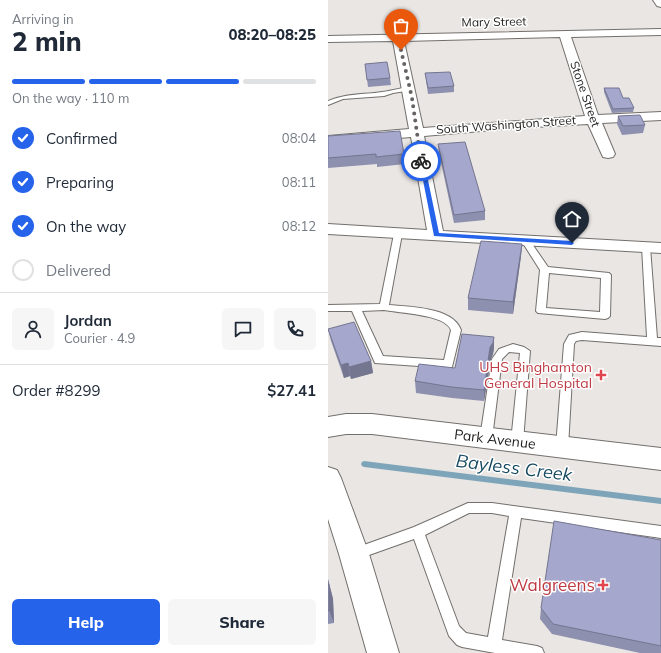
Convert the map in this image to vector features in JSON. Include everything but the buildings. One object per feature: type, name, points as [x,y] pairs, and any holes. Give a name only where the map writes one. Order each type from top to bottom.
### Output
[{"type":"street","points":[[658,0],[661,4]]},
{"type":"street","name":"Mary Street","points":[[328,38],[661,32]]},
{"type":"street","name":"Stone Street","points":[[564,33],[593,119],[608,154]]},
{"type":"street","points":[[398,37],[410,90],[423,171],[436,235]]},
{"type":"street","name":"South Washington Street","points":[[328,140],[593,119],[661,116]]},
{"type":"street","points":[[328,229],[654,248]]},
{"type":"street","name":"Park Avenue","points":[[328,427],[346,424],[372,424],[661,459]]},
{"type":"street","points":[[329,481],[354,554],[383,653]]},
{"type":"lane","points":[[328,103],[342,97],[384,94],[392,91],[410,90]]},
{"type":"lane","points":[[384,307],[398,234]]},
{"type":"lane","points":[[525,240],[545,270],[542,311],[604,316],[606,275],[545,270]]},
{"type":"lane","points":[[562,447],[569,344],[573,338],[582,336],[657,342],[654,248]]},
{"type":"lane","points":[[328,308],[355,307],[384,307],[420,312],[449,320],[455,325],[456,330],[448,364],[378,360],[355,307]]},
{"type":"lane","points":[[486,438],[497,359],[504,350],[517,347],[525,351],[516,442]]},
{"type":"lane","points":[[354,554],[418,532],[468,508],[492,508],[661,532]]},
{"type":"lane","points":[[494,645],[516,511]]},
{"type":"lane","points":[[418,532],[454,631],[462,640],[537,653]]},
{"type":"waterway","name":"Bayless Creek","points":[[364,464],[661,501]]},
{"type":"way so far","points":[[401,50],[412,98],[421,161]]},
{"type":"place","name":"UHS Binghamton General Hospital","points":[[601,375]]},
{"type":"place","name":"Walgreens","points":[[603,585]]},
{"type":"route","points":[[421,161],[436,235],[572,243]]}]
